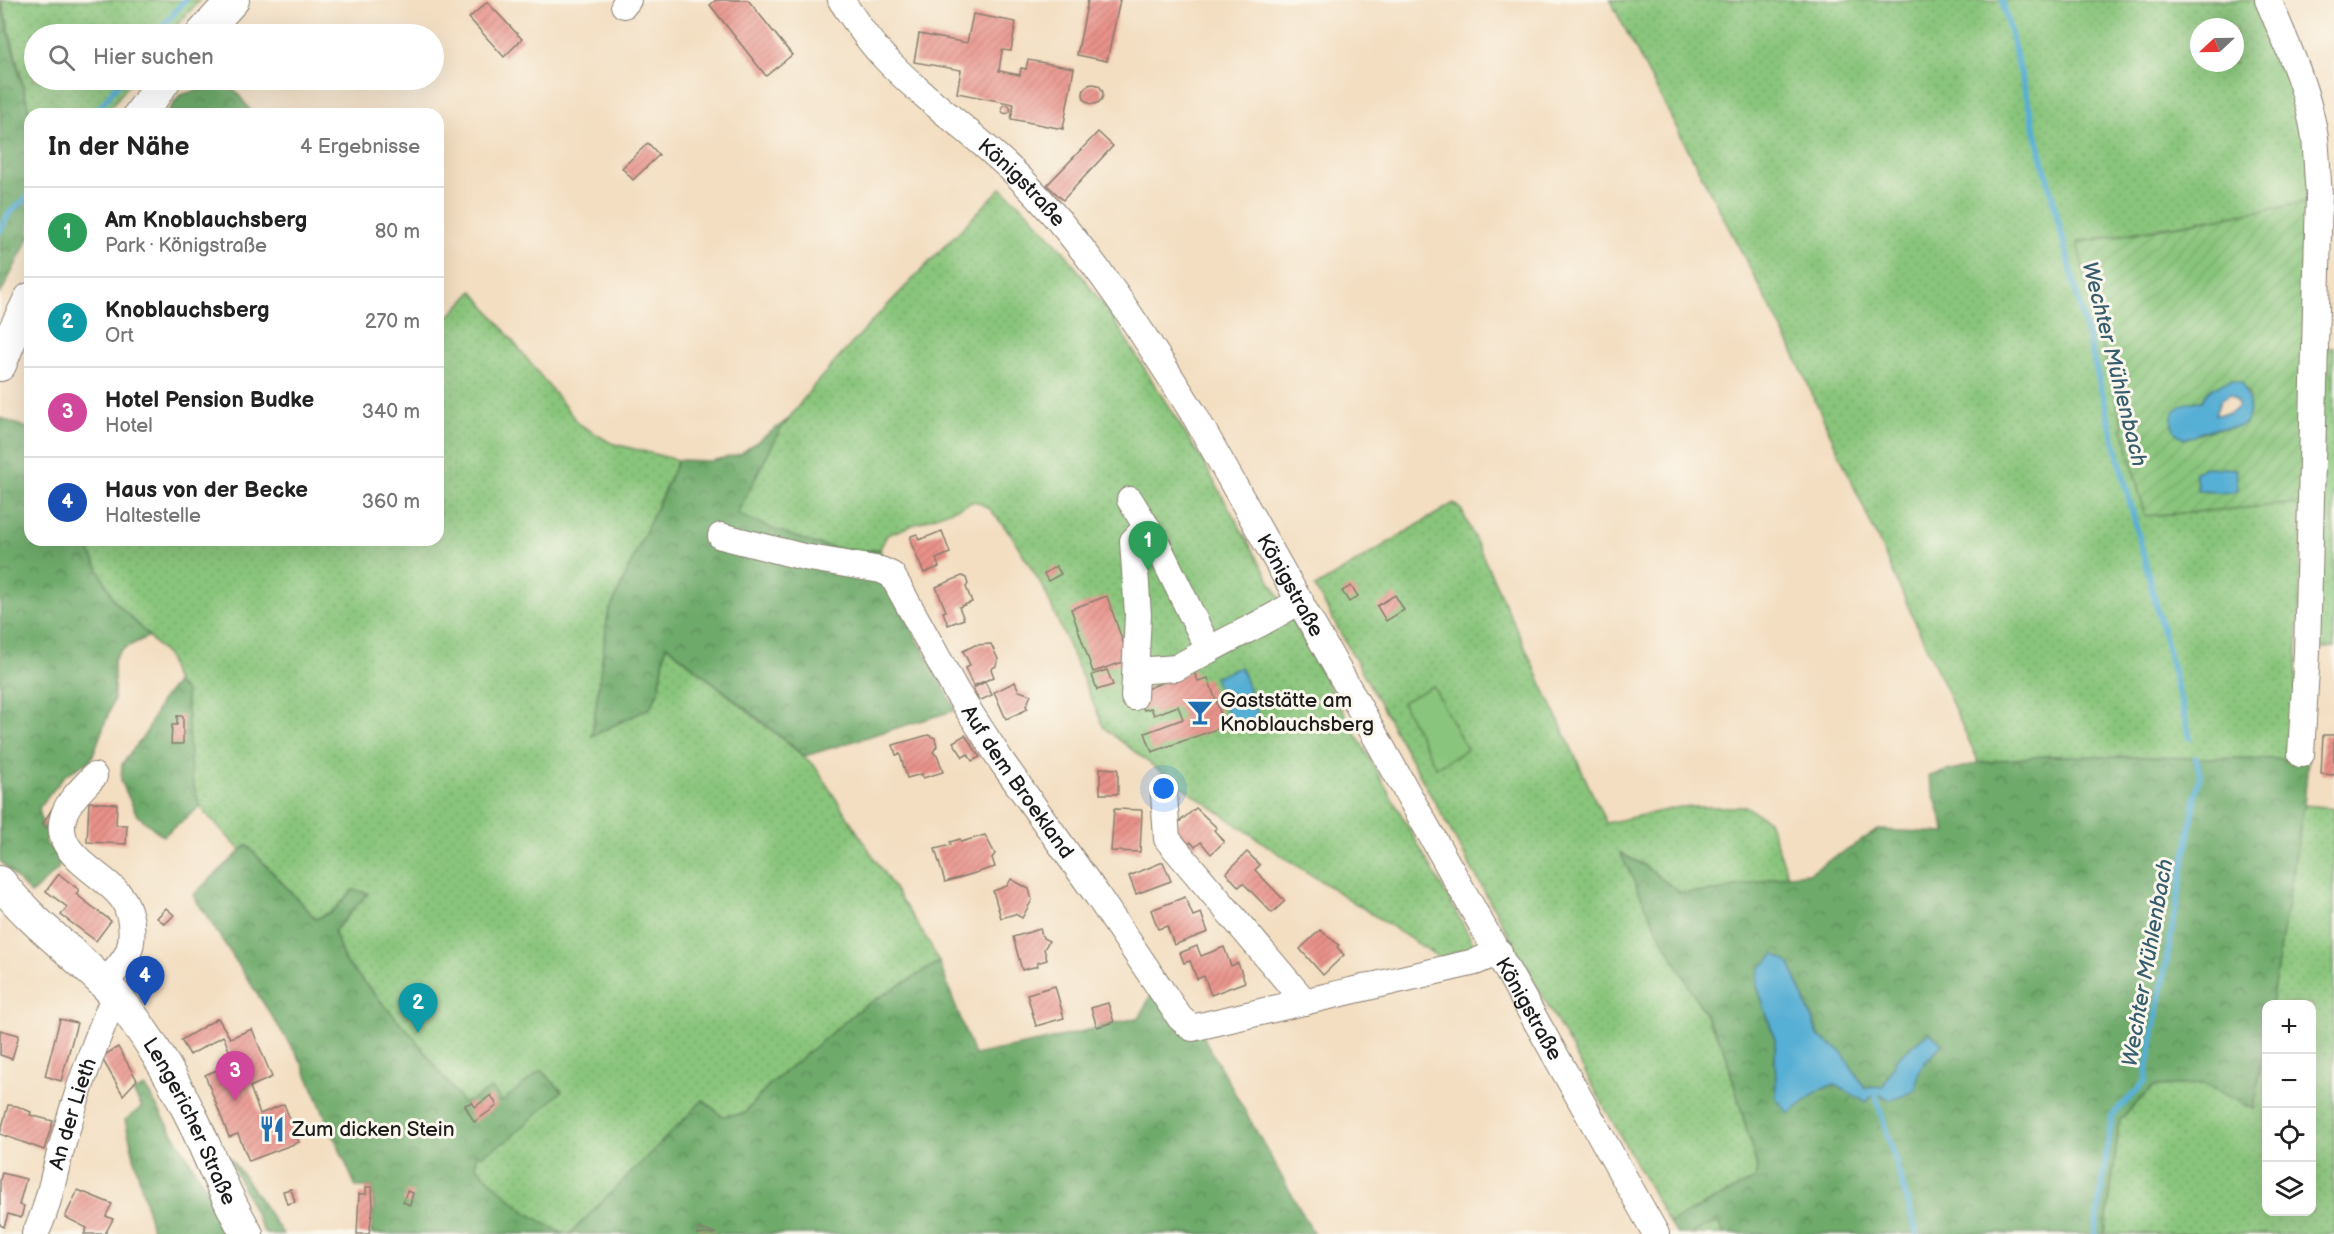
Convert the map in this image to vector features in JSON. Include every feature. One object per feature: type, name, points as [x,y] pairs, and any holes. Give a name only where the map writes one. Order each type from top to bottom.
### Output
[{"type":"main road","points":[[211,24],[233,0]]},
{"type":"main road","points":[[144,108],[158,90]]},
{"type":"main road","points":[[0,365],[24,311]]},
{"type":"main road","name":"Lengericher Straße","points":[[0,882],[34,920],[110,989],[130,1014],[164,1064],[193,1120],[233,1211],[247,1234]]},
{"type":"street","name":"Königstraße","points":[[841,0],[882,55],[1020,178],[1083,251],[1134,319],[1195,416],[1300,600],[1656,1234]]},
{"type":"street","points":[[2268,0],[2293,57],[2307,100],[2315,138],[2319,194],[2307,652],[2301,754]]},
{"type":"street","points":[[1130,500],[1147,527],[1209,650]]},
{"type":"street","points":[[1134,697],[1138,615],[1134,541],[1147,527]]},
{"type":"street","name":"Auf dem Broekland","points":[[721,536],[804,556],[881,570],[892,575],[956,691],[1002,762],[1187,1025],[1192,1028],[1475,962],[1498,952]]},
{"type":"street","points":[[1136,671],[1176,668],[1244,630],[1282,612],[1300,600]]},
{"type":"street","points":[[94,776],[71,801],[62,822],[71,852],[114,889],[124,900],[129,914],[132,942],[110,989]]},
{"type":"street","points":[[1164,794],[1167,839],[1305,1002]]},
{"type":"street","name":"An der Lieth","points":[[35,1234],[42,1221],[62,1146],[101,1027],[110,989]]},
{"type":"green space","points":[[0,0],[28,108],[24,108],[24,248],[0,295]]},
{"type":"green space","points":[[2,0],[200,0],[178,24],[24,24],[24,90]]},
{"type":"green space","points":[[1610,0],[2258,0],[2307,129],[2311,202],[2078,242],[2145,516],[2303,503],[2293,759],[2044,756],[1979,763],[1790,345]]},
{"type":"green space","points":[[24,90],[125,90],[110,108],[29,108]]},
{"type":"green space","points":[[199,90],[235,90],[248,108],[170,108],[180,95]]},
{"type":"green space","points":[[1001,188],[1027,211],[1066,254],[1114,320],[1202,460],[1475,946],[1440,958],[1291,862],[1161,772],[1104,728],[1044,589],[1012,536],[990,509],[975,501],[887,535],[880,549],[863,551],[844,550],[807,541],[736,515],[780,430],[815,384],[877,316]]},
{"type":"green space","points":[[2311,202],[2303,503],[2145,516],[2077,243]],"holes":[[[2232,380],[2242,383],[2250,397],[2237,427],[2214,429],[2184,439],[2191,402],[2203,401]]]},
{"type":"green space","points":[[473,291],[579,424],[611,443],[678,460],[608,614],[592,736],[650,708],[659,690],[666,645],[814,765],[930,944],[939,962],[861,1008],[769,1085],[744,1114],[722,1116],[704,1100],[570,1234],[559,1232],[533,1217],[476,1166],[476,1151],[541,1071],[502,1102],[464,1105],[415,1039],[344,960],[334,931],[368,893],[353,890],[333,911],[316,919],[247,845],[241,851],[200,807],[191,776],[186,692],[176,683],[168,657],[114,600],[86,546],[444,546],[444,322]]},
{"type":"green space","points":[[2334,347],[2334,648],[2316,648],[2322,349]]},
{"type":"green space","points":[[0,418],[24,427],[24,546],[87,546],[114,600],[149,636],[121,650],[114,660],[114,699],[91,760],[65,775],[39,808],[42,825],[51,831],[45,843],[61,858],[58,869],[31,894],[0,861]]},
{"type":"green space","points":[[790,418],[780,430],[737,514],[826,546],[844,550],[880,549],[891,591],[956,710],[805,756],[666,645],[659,690],[650,708],[592,736],[608,614],[678,460],[711,461],[740,454]]},
{"type":"green space","points":[[1454,503],[1462,511],[1606,823],[1680,807],[1747,807],[1768,820],[1788,875],[1718,891],[1681,893],[1643,865],[1621,853],[1656,927],[1724,1048],[1757,1167],[1755,1179],[1669,1223],[1315,587]]},
{"type":"green space","points":[[176,683],[186,692],[191,776],[200,807],[163,836],[137,815],[121,781],[122,764],[146,733],[161,701]]},
{"type":"green space","points":[[1433,686],[1467,750],[1436,767],[1402,702]]},
{"type":"green space","points":[[2044,756],[2308,759],[2304,805],[2272,1000],[2262,1000],[2262,1058],[2254,1109],[2204,1084],[2154,1086],[2120,1120],[2105,1234],[1724,1234],[1717,1223],[1691,1234],[1677,1234],[1669,1223],[1755,1179],[1757,1167],[1724,1048],[1656,927],[1620,853],[1643,865],[1681,893],[1718,891],[1788,875],[1809,873],[1878,830],[1946,833],[1928,776],[1979,763]],"holes":[[[1790,964],[1820,1037],[1841,1051],[1865,1088],[1883,1087],[1897,1058],[1942,1044],[1920,1068],[1875,1093],[1866,1102],[1834,1084],[1818,1091],[1789,1113],[1776,1068],[1775,1040],[1757,985]]]},
{"type":"green space","points":[[2304,805],[2334,808],[2334,1234],[2105,1234],[2120,1120],[2154,1086],[2204,1084],[2254,1108],[2262,1058],[2262,1216],[2316,1216],[2316,1000],[2272,1000]]},
{"type":"green space","points":[[247,845],[316,919],[333,911],[353,890],[368,893],[334,931],[344,960],[415,1039],[464,1104],[492,1088],[502,1102],[541,1070],[562,1091],[508,1140],[481,1156],[476,1153],[476,1167],[525,1212],[563,1234],[371,1234],[374,1207],[372,1187],[356,1187],[301,1061],[193,895]]},
{"type":"green space","points":[[939,962],[974,1055],[1140,1017],[1161,974],[1192,1017],[1314,1234],[570,1234],[703,1100],[722,1116],[744,1114],[769,1085],[861,1008]]},
{"type":"green space","points":[[145,1087],[234,1234],[153,1234],[125,1120],[142,1107],[133,1092]]},
{"type":"green space","points":[[228,1156],[243,1175],[283,1234],[265,1234]]},
{"type":"green space","points":[[1717,1222],[1724,1234],[1691,1234]]},
{"type":"water","points":[[2232,380],[2242,383],[2247,394],[2250,408],[2247,420],[2243,424],[2204,431],[2184,439],[2176,433],[2172,419],[2179,407],[2190,402],[2202,401],[2218,385]],"holes":[[[2230,394],[2237,401],[2238,408],[2230,413],[2215,415],[2220,401]]]},
{"type":"water","points":[[2207,467],[2236,469],[2238,490],[2234,493],[2198,491],[2195,471]]},
{"type":"water","points":[[1241,667],[1260,721],[1233,730],[1214,677]]},
{"type":"water","points":[[1775,954],[1790,964],[1819,1037],[1841,1051],[1865,1088],[1883,1087],[1897,1058],[1929,1032],[1942,1044],[1920,1068],[1915,1091],[1892,1100],[1875,1093],[1866,1102],[1834,1084],[1818,1091],[1789,1114],[1776,1098],[1775,1040],[1757,985],[1759,969]]},
{"type":"building","points":[[716,0],[748,0],[792,55],[766,76],[710,5]]},
{"type":"building","points":[[1088,0],[1120,0],[1107,61],[1077,55]]},
{"type":"building","points":[[487,2],[522,39],[504,57],[469,18]]},
{"type":"building","points":[[973,14],[1016,22],[1011,51],[1002,50],[999,71],[1020,75],[1021,68],[1026,69],[1028,60],[1074,68],[1063,129],[1011,119],[1014,104],[957,93],[961,70],[914,62],[919,34],[967,43]]},
{"type":"building","points":[[1093,84],[1100,87],[1103,94],[1100,101],[1093,104],[1086,101],[1083,94],[1086,87]]},
{"type":"building","points":[[1006,104],[1011,109],[1006,114],[1001,109]]},
{"type":"building","points":[[1098,132],[1113,146],[1063,200],[1047,185]]},
{"type":"building","points":[[648,143],[659,155],[633,180],[622,168]]},
{"type":"building","points":[[942,531],[950,553],[936,559],[939,567],[924,573],[911,543],[911,536],[917,534],[919,540]]},
{"type":"building","points":[[1056,566],[1061,574],[1048,581],[1044,574]]},
{"type":"building","points":[[962,576],[966,578],[968,584],[966,587],[972,602],[959,607],[964,619],[948,625],[943,612],[946,611],[936,587]]},
{"type":"building","points":[[1351,586],[1358,596],[1349,602],[1342,591]]},
{"type":"building","points":[[1395,595],[1404,610],[1386,621],[1377,606]]},
{"type":"building","points":[[1107,596],[1129,660],[1093,672],[1071,609]]},
{"type":"building","points":[[991,644],[998,659],[996,666],[991,669],[994,677],[973,686],[965,668],[970,665],[963,651],[975,645]]},
{"type":"building","points":[[1107,670],[1113,685],[1097,690],[1092,675]]},
{"type":"building","name":"Gaststätte am Knoblauchsberg","points":[[1193,670],[1198,681],[1208,678],[1225,726],[1152,752],[1145,733],[1183,719],[1178,706],[1154,715],[1151,708],[1144,710],[1140,700],[1147,697],[1144,690]]},
{"type":"building","points":[[985,682],[992,695],[979,701],[973,688]]},
{"type":"building","points":[[1015,682],[1019,691],[1031,695],[1026,706],[1028,709],[1006,719],[994,692]]},
{"type":"building","points":[[177,716],[183,716],[183,744],[171,744],[172,725],[177,725]]},
{"type":"building","points":[[928,735],[935,738],[937,746],[933,752],[938,757],[943,772],[923,778],[922,774],[907,778],[900,754],[896,755],[893,745]]},
{"type":"building","points":[[965,735],[980,757],[972,761],[968,754],[963,757],[953,742]]},
{"type":"building","points":[[2323,735],[2334,735],[2334,775],[2321,774]]},
{"type":"building","points":[[1100,768],[1118,769],[1118,794],[1100,794]]},
{"type":"building","points":[[89,802],[117,804],[116,825],[127,825],[126,844],[87,842]]},
{"type":"building","points":[[55,804],[52,831],[42,825]]},
{"type":"building","points":[[1196,808],[1217,828],[1214,830],[1224,842],[1211,854],[1201,842],[1195,847],[1191,842],[1189,844],[1173,827]]},
{"type":"building","points":[[1114,809],[1142,810],[1140,852],[1111,851]]},
{"type":"building","points":[[985,835],[995,854],[992,858],[995,867],[945,882],[935,849],[951,845],[950,842],[960,839],[961,842]]},
{"type":"building","points":[[1247,852],[1260,865],[1255,870],[1285,901],[1272,913],[1243,883],[1239,887],[1226,873]]},
{"type":"building","points":[[1163,862],[1171,881],[1136,894],[1129,876]]},
{"type":"building","points":[[59,874],[79,890],[76,894],[111,921],[96,941],[61,915],[67,907],[46,891]]},
{"type":"building","points":[[1011,879],[1029,889],[1032,900],[1022,918],[1015,914],[1001,918],[993,891],[1007,886]]},
{"type":"building","points":[[1185,897],[1193,916],[1201,913],[1208,932],[1174,945],[1167,926],[1158,929],[1151,910]]},
{"type":"building","points":[[166,908],[174,915],[165,924],[157,918]]},
{"type":"building","points":[[1040,929],[1043,938],[1049,941],[1044,949],[1047,960],[1037,963],[1038,966],[1022,970],[1013,937]]},
{"type":"building","points":[[1320,930],[1339,945],[1337,947],[1344,955],[1323,975],[1300,949]]},
{"type":"building","points":[[1197,946],[1201,956],[1224,947],[1231,966],[1238,963],[1245,982],[1211,995],[1204,976],[1197,979],[1190,961],[1184,963],[1180,953]]},
{"type":"building","points":[[1055,986],[1064,1018],[1036,1026],[1027,994]]},
{"type":"building","points":[[1108,1003],[1114,1022],[1097,1027],[1091,1008]]},
{"type":"building","points":[[218,1018],[230,1038],[252,1029],[272,1077],[250,1087],[260,1114],[284,1104],[299,1142],[249,1161],[238,1134],[229,1137],[205,1075],[234,1063],[225,1040],[223,1036],[190,1055],[181,1040]]},
{"type":"building","points":[[60,1019],[77,1023],[61,1081],[45,1076]]},
{"type":"building","points":[[0,1030],[19,1035],[12,1059],[0,1055]]},
{"type":"building","points":[[118,1047],[137,1080],[123,1095],[101,1057]]},
{"type":"building","points":[[491,1095],[497,1106],[474,1122],[465,1105],[472,1102],[475,1107]]},
{"type":"building","points":[[8,1105],[17,1106],[31,1112],[30,1115],[53,1121],[44,1150],[0,1134]]},
{"type":"building","points":[[2,1173],[26,1179],[19,1205],[24,1206],[21,1218],[8,1214],[4,1227],[0,1225]]},
{"type":"building","points":[[366,1187],[372,1187],[373,1207],[369,1234],[357,1234],[359,1194],[366,1194]]},
{"type":"building","points":[[291,1189],[295,1202],[287,1204],[283,1191]]},
{"type":"building","points":[[78,1190],[112,1204],[106,1216],[113,1219],[105,1234],[84,1234],[87,1228],[65,1217]]},
{"type":"building","points":[[407,1191],[413,1193],[410,1205],[403,1202]]},
{"type":"building","points":[[698,1229],[715,1233],[715,1234],[697,1234]]},
{"type":"waterway","name":"Wechter Mühlenbach","points":[[165,24],[185,0]]},
{"type":"waterway","name":"Wechter Mühlenbach","points":[[2002,0],[2190,738]]},
{"type":"waterway","name":"Wechter Mühlenbach","points":[[100,108],[113,90]]},
{"type":"waterway","name":"Wechter Mühlenbach","points":[[0,231],[9,213],[24,200]]},
{"type":"waterway","name":"Wechter Mühlenbach","points":[[2095,1234],[2112,1116],[2145,1082],[2200,773],[2196,758]]},
{"type":"waterway","points":[[1875,1093],[1917,1234]]},
{"type":"place","name":"Am Knoblauchsberg","points":[[1148,571]]},
{"type":"place","name":"Gaststätte am Knoblauchsberg","points":[[1200,712]]},
{"type":"place","name":"Haus von der Becke","points":[[145,1006]]},
{"type":"place","name":"Knoblauchsberg","points":[[418,1033]]},
{"type":"place","name":"Hotel Pension Budke","points":[[235,1101]]},
{"type":"place","name":"Zum dicken Stein","points":[[272,1129]]}]
